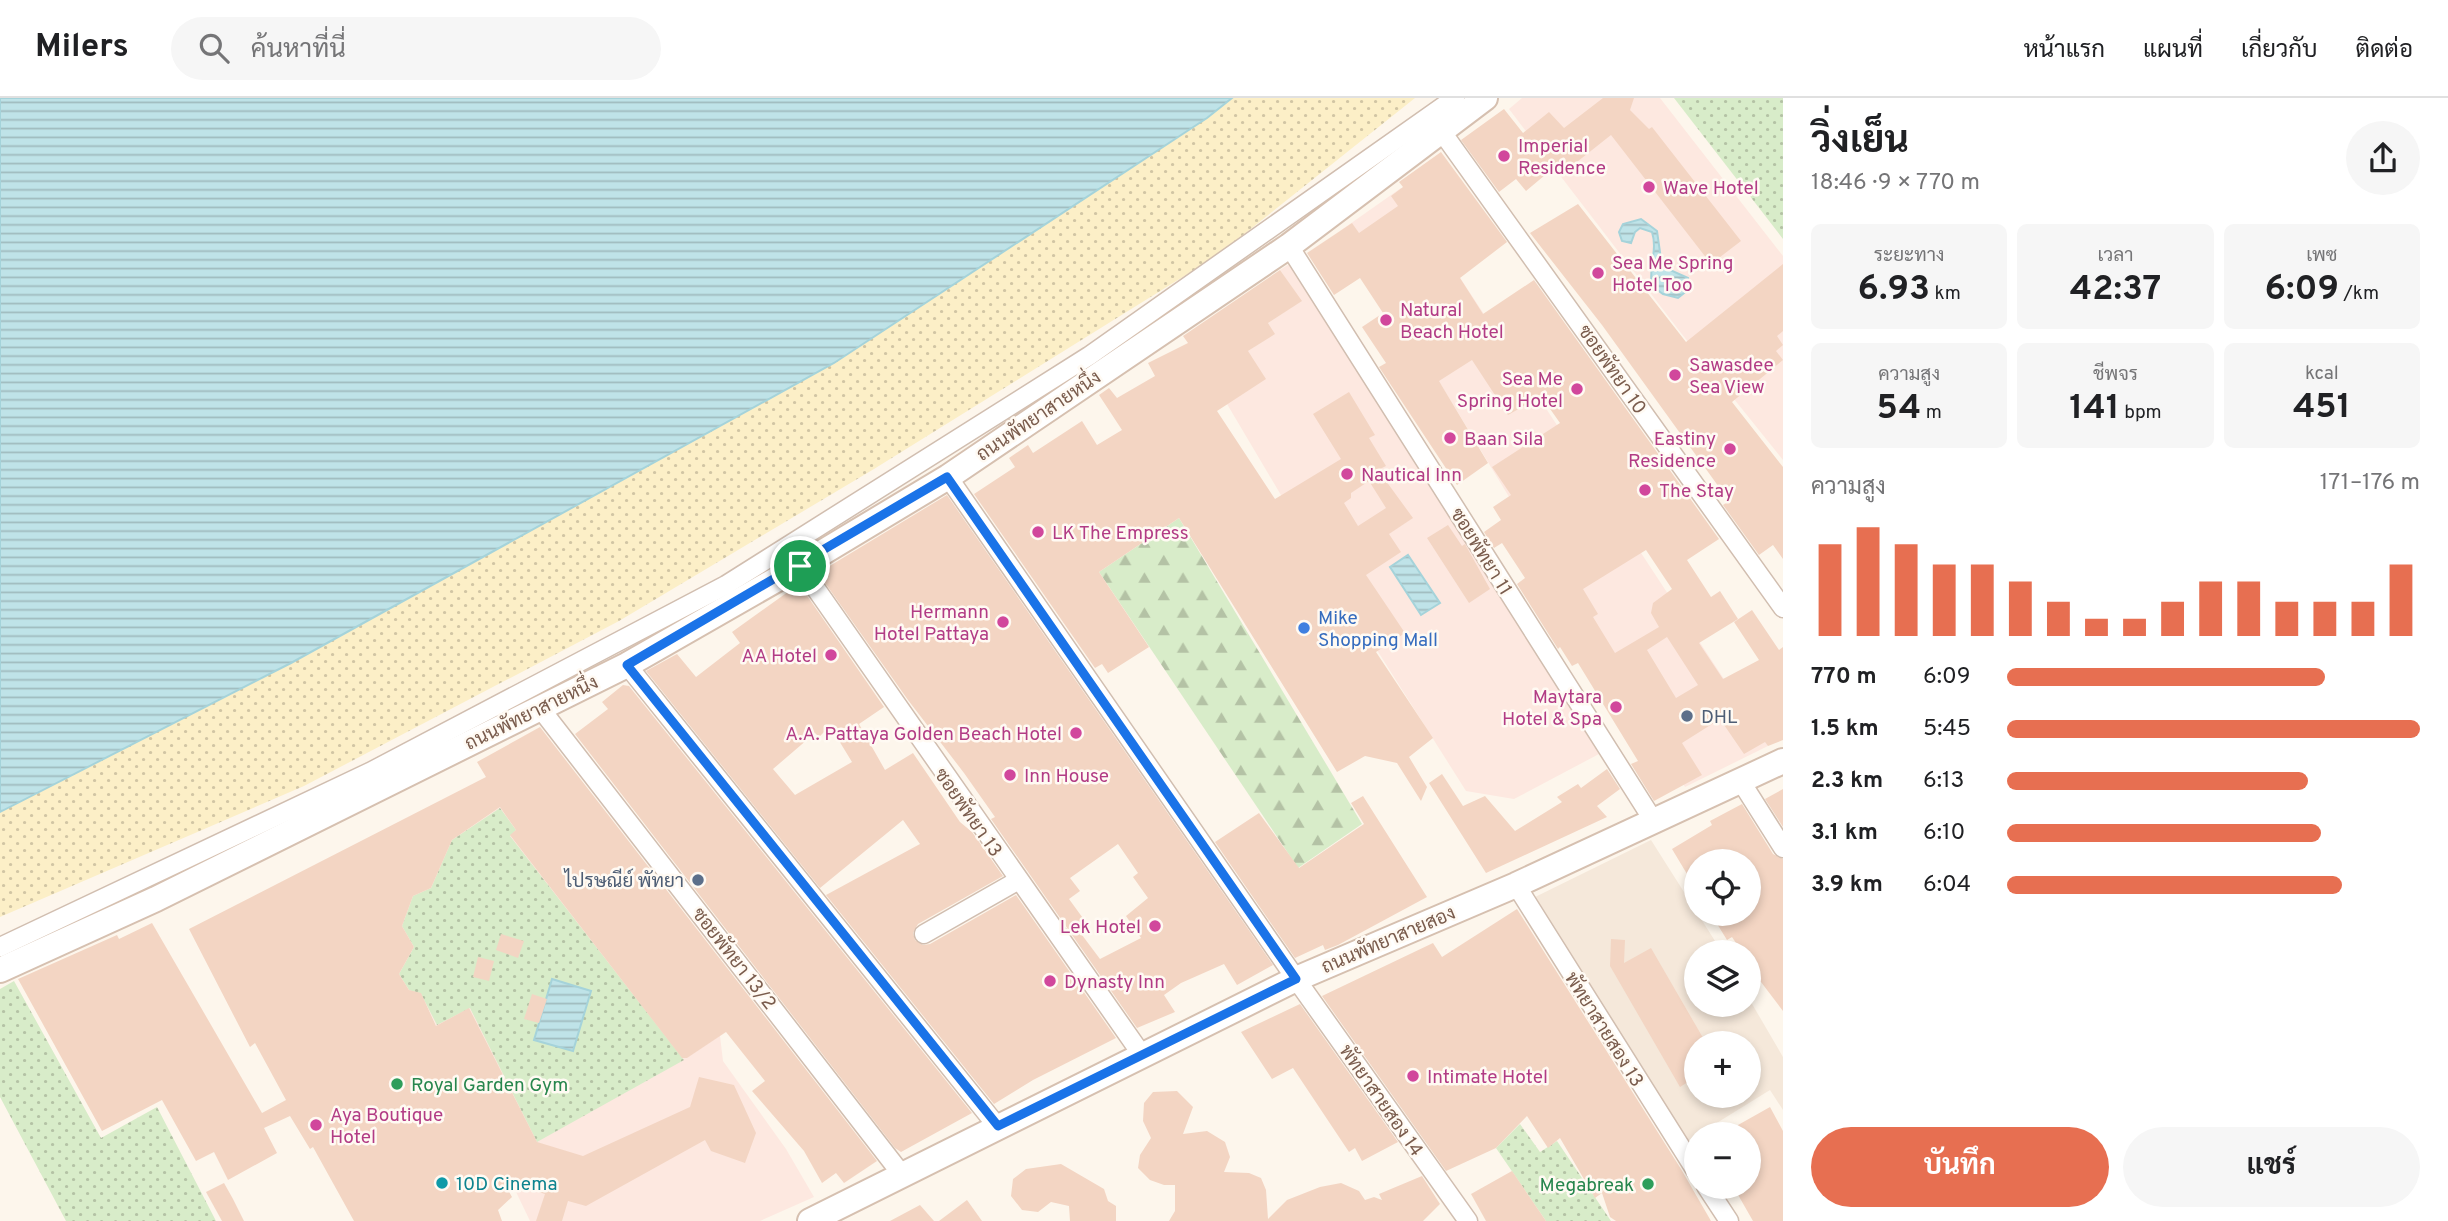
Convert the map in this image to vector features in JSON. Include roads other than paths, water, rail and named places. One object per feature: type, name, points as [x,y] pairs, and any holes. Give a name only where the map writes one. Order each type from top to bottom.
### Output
[{"type":"main road","name":"ถนนพัทยาสายหนึ่ง","points":[[0,970],[156,899],[627,665],[800,566],[947,477],[1289,246],[1485,98]]},
{"type":"main road","name":"ถนนพัทยาสายสอง","points":[[810,1221],[1296,979],[1516,885],[1783,761]]},
{"type":"street","points":[[0,947],[370,772],[726,584],[1089,356],[1455,98]]},
{"type":"street","name":"ซอยพัทยา 10","points":[[1442,132],[1783,608]]},
{"type":"street","name":"ซอยพัทยา 11","points":[[1289,246],[1653,820]]},
{"type":"street","name":"พัทยาสายสอง 14","points":[[947,477],[1468,1221]]},
{"type":"street","name":"ซอยพัทยา 13","points":[[800,566],[1017,881],[1142,1055]]},
{"type":"street","points":[[627,665],[998,1126]]},
{"type":"street","name":"ซอยพัทยา 13/2","points":[[540,708],[903,1176]]},
{"type":"street","points":[[1740,780],[1783,848]]},
{"type":"street","points":[[924,934],[1017,881]]},
{"type":"street","name":"พัทยาสายสอง 13","points":[[1516,885],[1684,1153]]},
{"type":"street","points":[[1715,1199],[1729,1221]]},
{"type":"water","points":[[0,98],[1232,98],[1207,118],[834,363],[291,663],[0,812]]},
{"type":"water","points":[[1641,219],[1657,231],[1661,259],[1670,270],[1688,278],[1689,289],[1678,298],[1663,294],[1652,286],[1652,232],[1640,228],[1635,232],[1631,243],[1622,241],[1619,232],[1623,224]]},
{"type":"water","points":[[1408,555],[1440,603],[1421,615],[1390,567]]},
{"type":"water","points":[[552,979],[591,991],[573,1051],[534,1040]]},
{"type":"place","name":"Imperial Residence","points":[[1504,156]]},
{"type":"place","name":"Wave Hotel","points":[[1649,187]]},
{"type":"place","name":"Sea Me Spring Hotel Too","points":[[1598,273]]},
{"type":"place","name":"Natural Beach Hotel","points":[[1386,320]]},
{"type":"place","name":"Sawasdee Sea View","points":[[1675,375]]},
{"type":"place","name":"Sea Me Spring Hotel","points":[[1577,389]]},
{"type":"place","name":"Baan Sila","points":[[1450,438]]},
{"type":"place","name":"Eastiny Residence","points":[[1730,449]]},
{"type":"place","name":"Nautical Inn","points":[[1347,474]]},
{"type":"place","name":"The Stay","points":[[1645,490]]},
{"type":"place","name":"LK The Empress","points":[[1038,532]]},
{"type":"place","name":"Hermann Hotel Pattaya","points":[[1003,622]]},
{"type":"place","name":"Mike Shopping Mall","points":[[1304,628]]},
{"type":"place","name":"AA Hotel","points":[[831,655]]},
{"type":"place","name":"Maytara Hotel & Spa","points":[[1616,707]]},
{"type":"place","name":"DHL","points":[[1687,716]]},
{"type":"place","name":"A.A. Pattaya Golden Beach Hotel","points":[[1076,733]]},
{"type":"place","name":"Inn House","points":[[1010,775]]},
{"type":"place","name":"ไปรษณีย์ พัทยา","points":[[698,880]]},
{"type":"place","name":"Lek Hotel","points":[[1155,926]]},
{"type":"place","name":"Dynasty Inn","points":[[1050,981]]},
{"type":"place","name":"Intimate Hotel","points":[[1413,1076]]},
{"type":"place","name":"Royal Garden Gym","points":[[397,1084]]},
{"type":"place","name":"Aya Boutique Hotel","points":[[316,1125]]},
{"type":"place","name":"10D Cinema","points":[[442,1183]]},
{"type":"place","name":"Megabreak","points":[[1648,1184]]}]
